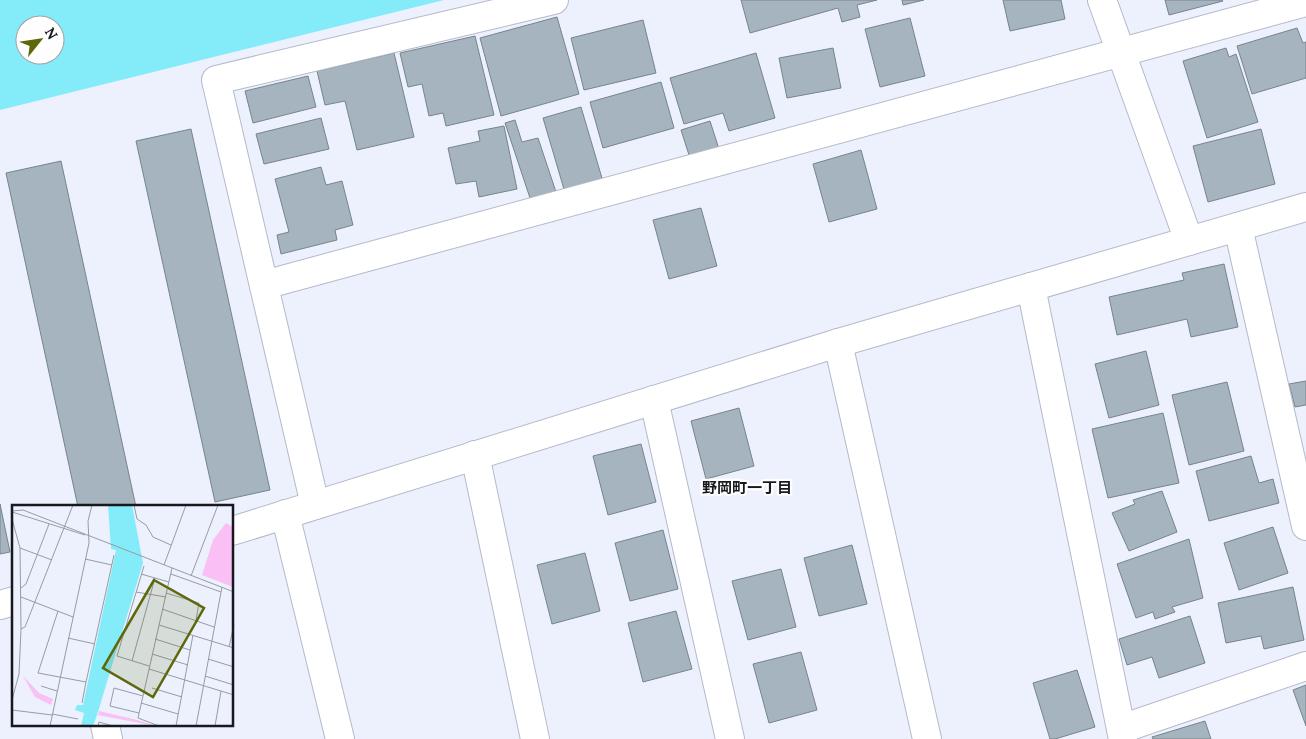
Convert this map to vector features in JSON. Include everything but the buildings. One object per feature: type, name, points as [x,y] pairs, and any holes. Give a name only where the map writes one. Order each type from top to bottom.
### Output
[{"type":"street","points":[[315,505],[216,80],[554,0]]},
{"type":"street","points":[[1102,0],[1189,241]]},
{"type":"street","points":[[264,284],[1306,2]]},
{"type":"street","points":[[234,530],[838,343],[1306,207]]},
{"type":"street","points":[[1238,227],[1306,526]]},
{"type":"street","points":[[1031,287],[1122,734],[1306,666]]},
{"type":"street","points":[[838,343],[927,739]]},
{"type":"street","points":[[654,400],[730,739]]},
{"type":"street","points":[[475,455],[535,739]]},
{"type":"street","points":[[285,514],[340,739]]},
{"type":"street","points":[[105,726],[108,739]]},
{"type":"water","points":[[0,0],[444,0],[0,110]]},
{"type":"district","name":"野岡町一丁目","points":[[747,487]]}]
